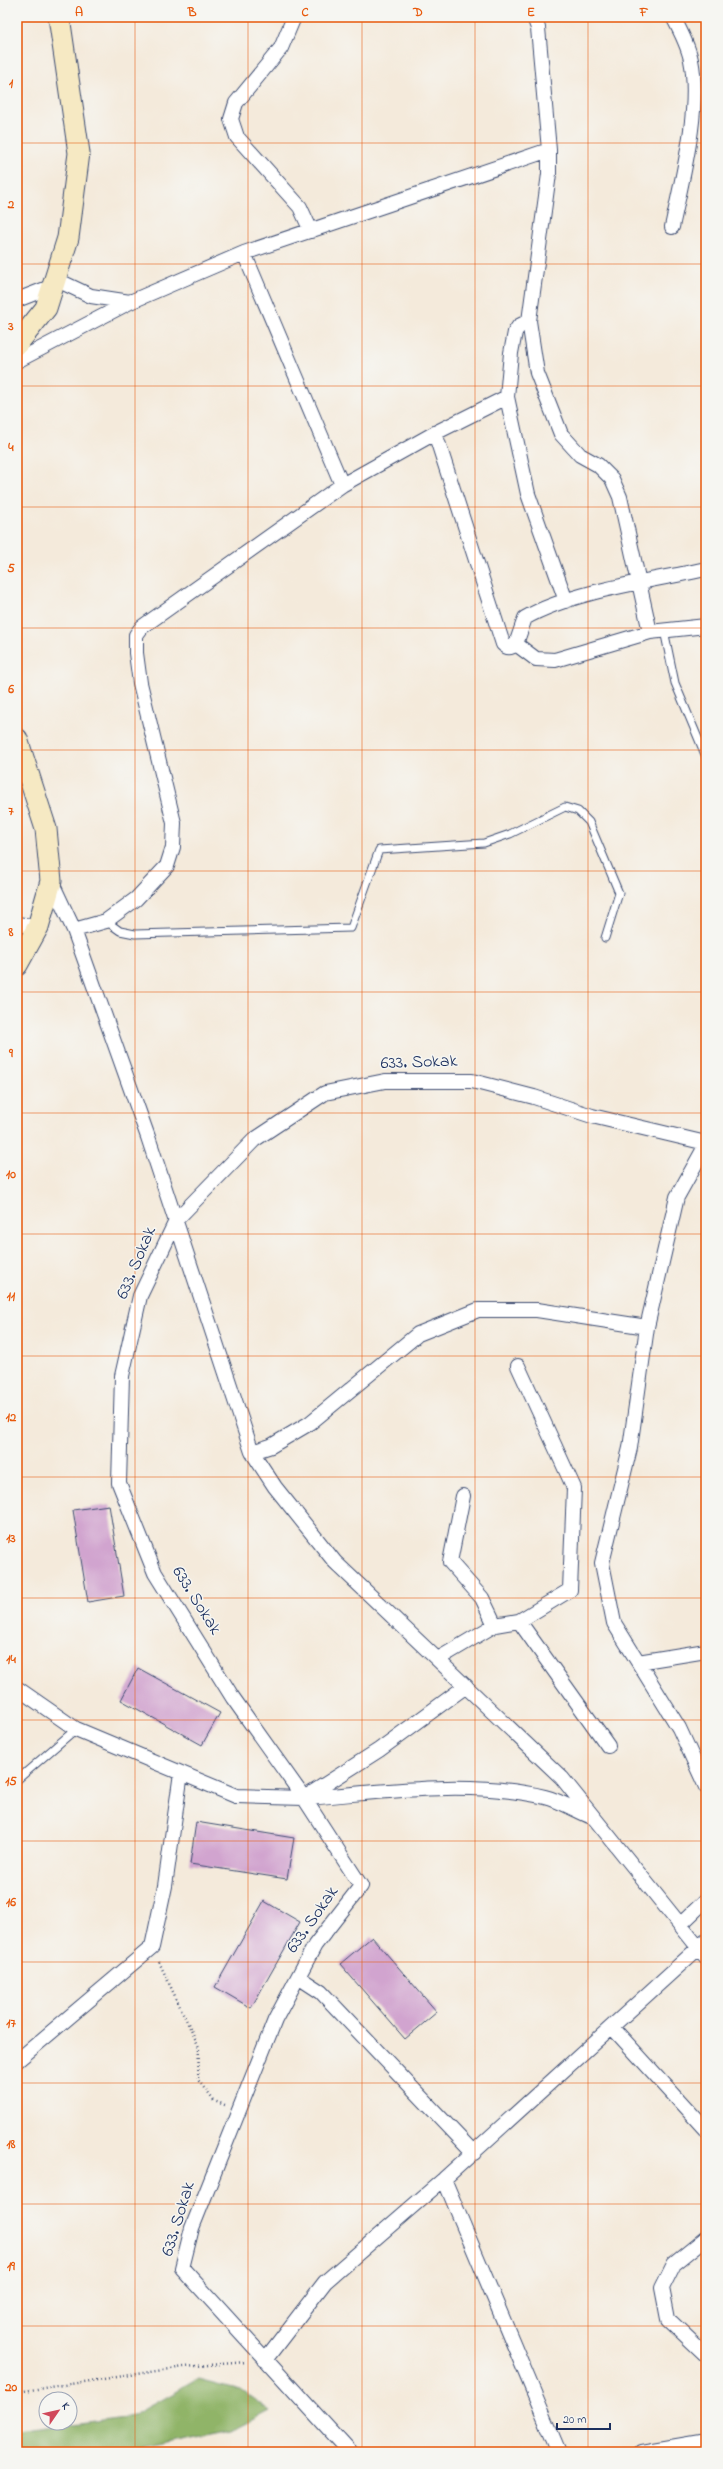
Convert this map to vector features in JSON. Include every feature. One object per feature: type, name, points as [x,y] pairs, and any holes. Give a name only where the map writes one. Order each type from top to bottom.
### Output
[{"type":"street","points":[[17,344],[46,308],[68,238],[79,153],[59,17]]},
{"type":"street","points":[[294,17],[281,48],[236,103],[231,119],[237,137],[300,207],[311,231]]},
{"type":"street","points":[[534,17],[538,28],[549,150],[549,174],[529,321],[537,373],[561,434],[580,455],[598,465],[612,479],[620,496],[650,632]]},
{"type":"street","points":[[672,227],[686,158],[693,93],[691,60],[673,17]]},
{"type":"street","points":[[17,361],[130,302],[244,253],[549,150]]},
{"type":"street","points":[[244,253],[342,485]]},
{"type":"street","points":[[17,300],[54,283],[92,296],[130,302]]},
{"type":"street","points":[[529,321],[520,326],[516,332],[511,353],[507,397],[528,494],[566,602]]},
{"type":"street","points":[[74,930],[106,921],[136,900],[167,866],[173,848],[174,823],[140,683],[136,653],[136,635],[163,610],[342,485],[435,433],[507,397]]},
{"type":"street","points":[[435,433],[503,644],[509,647],[516,644],[525,618],[542,609],[639,584],[706,569]]},
{"type":"street","points":[[516,644],[536,659],[555,660],[650,632],[706,626]]},
{"type":"street","points":[[17,739],[46,829],[51,881],[74,930],[177,1219],[252,1452],[274,1487],[335,1562],[562,1778],[681,1924],[704,1949],[612,2028],[474,2153],[325,2282],[265,2360]]},
{"type":"street","points":[[17,965],[38,927],[51,881]]},
{"type":"street","points":[[17,924],[38,927]]},
{"type":"street","name":"633. Sokak","points":[[350,2452],[182,2268],[192,2228],[237,2110],[275,2020],[315,1945],[361,1886],[304,1798],[233,1698],[155,1573],[119,1483],[122,1376],[140,1296],[177,1219],[254,1140],[325,1093],[385,1081],[472,1081],[534,1097],[592,1116],[706,1144]]},
{"type":"street","points":[[706,1144],[677,1197],[647,1327],[630,1448],[602,1563],[614,1622],[679,1728],[706,1787]]},
{"type":"street","points":[[252,1452],[271,1446],[310,1423],[418,1334],[478,1310],[537,1310],[647,1327]]},
{"type":"street","points":[[438,1659],[495,1625],[519,1621],[570,1590],[574,1488],[518,1366]]},
{"type":"street","points":[[463,1496],[450,1562],[482,1598],[495,1625]]},
{"type":"street","points":[[519,1621],[608,1746]]},
{"type":"street","points":[[638,1662],[706,1650]]},
{"type":"street","points":[[304,1798],[379,1750],[466,1686]]},
{"type":"street","points":[[17,1688],[76,1729],[236,1796],[304,1798],[410,1790],[481,1788],[545,1798],[594,1818]]},
{"type":"street","points":[[17,2061],[152,1947],[165,1886],[181,1773]]},
{"type":"street","points":[[681,1924],[706,1900]]},
{"type":"street","points":[[298,1977],[321,1992],[474,2153]]},
{"type":"street","points":[[612,2028],[706,2130]]},
{"type":"street","points":[[444,2179],[559,2452]]},
{"type":"street","points":[[706,2238],[674,2264],[662,2288],[668,2319],[706,2355]]},
{"type":"street","points":[[642,2452],[706,2441]]},
{"type":"lane","points":[[664,630],[675,683],[706,757]]},
{"type":"lane","points":[[106,921],[120,931],[135,934],[351,928],[379,850],[484,843],[510,834],[565,807],[578,811],[588,822],[619,893],[605,938]]},
{"type":"lane","points":[[17,1780],[76,1729]]},
{"type":"path","points":[[152,1947],[199,2047],[198,2080],[214,2101],[237,2110]]},
{"type":"path","points":[[17,2392],[184,2367],[265,2360]]},
{"type":"green space","points":[[199,2379],[241,2390],[270,2411],[232,2431],[127,2452],[17,2452],[17,2431],[38,2428],[38,2431],[78,2431],[78,2423],[133,2416]]},
{"type":"building","points":[[109,1505],[124,1596],[88,1602],[73,1510]]},
{"type":"building","points":[[138,1668],[220,1713],[202,1745],[121,1700]]},
{"type":"building","points":[[196,1822],[294,1838],[287,1879],[190,1864]]},
{"type":"building","points":[[264,1901],[300,1922],[251,2008],[215,1987]]},
{"type":"building","points":[[372,1937],[437,2012],[405,2039],[340,1964]]}]
